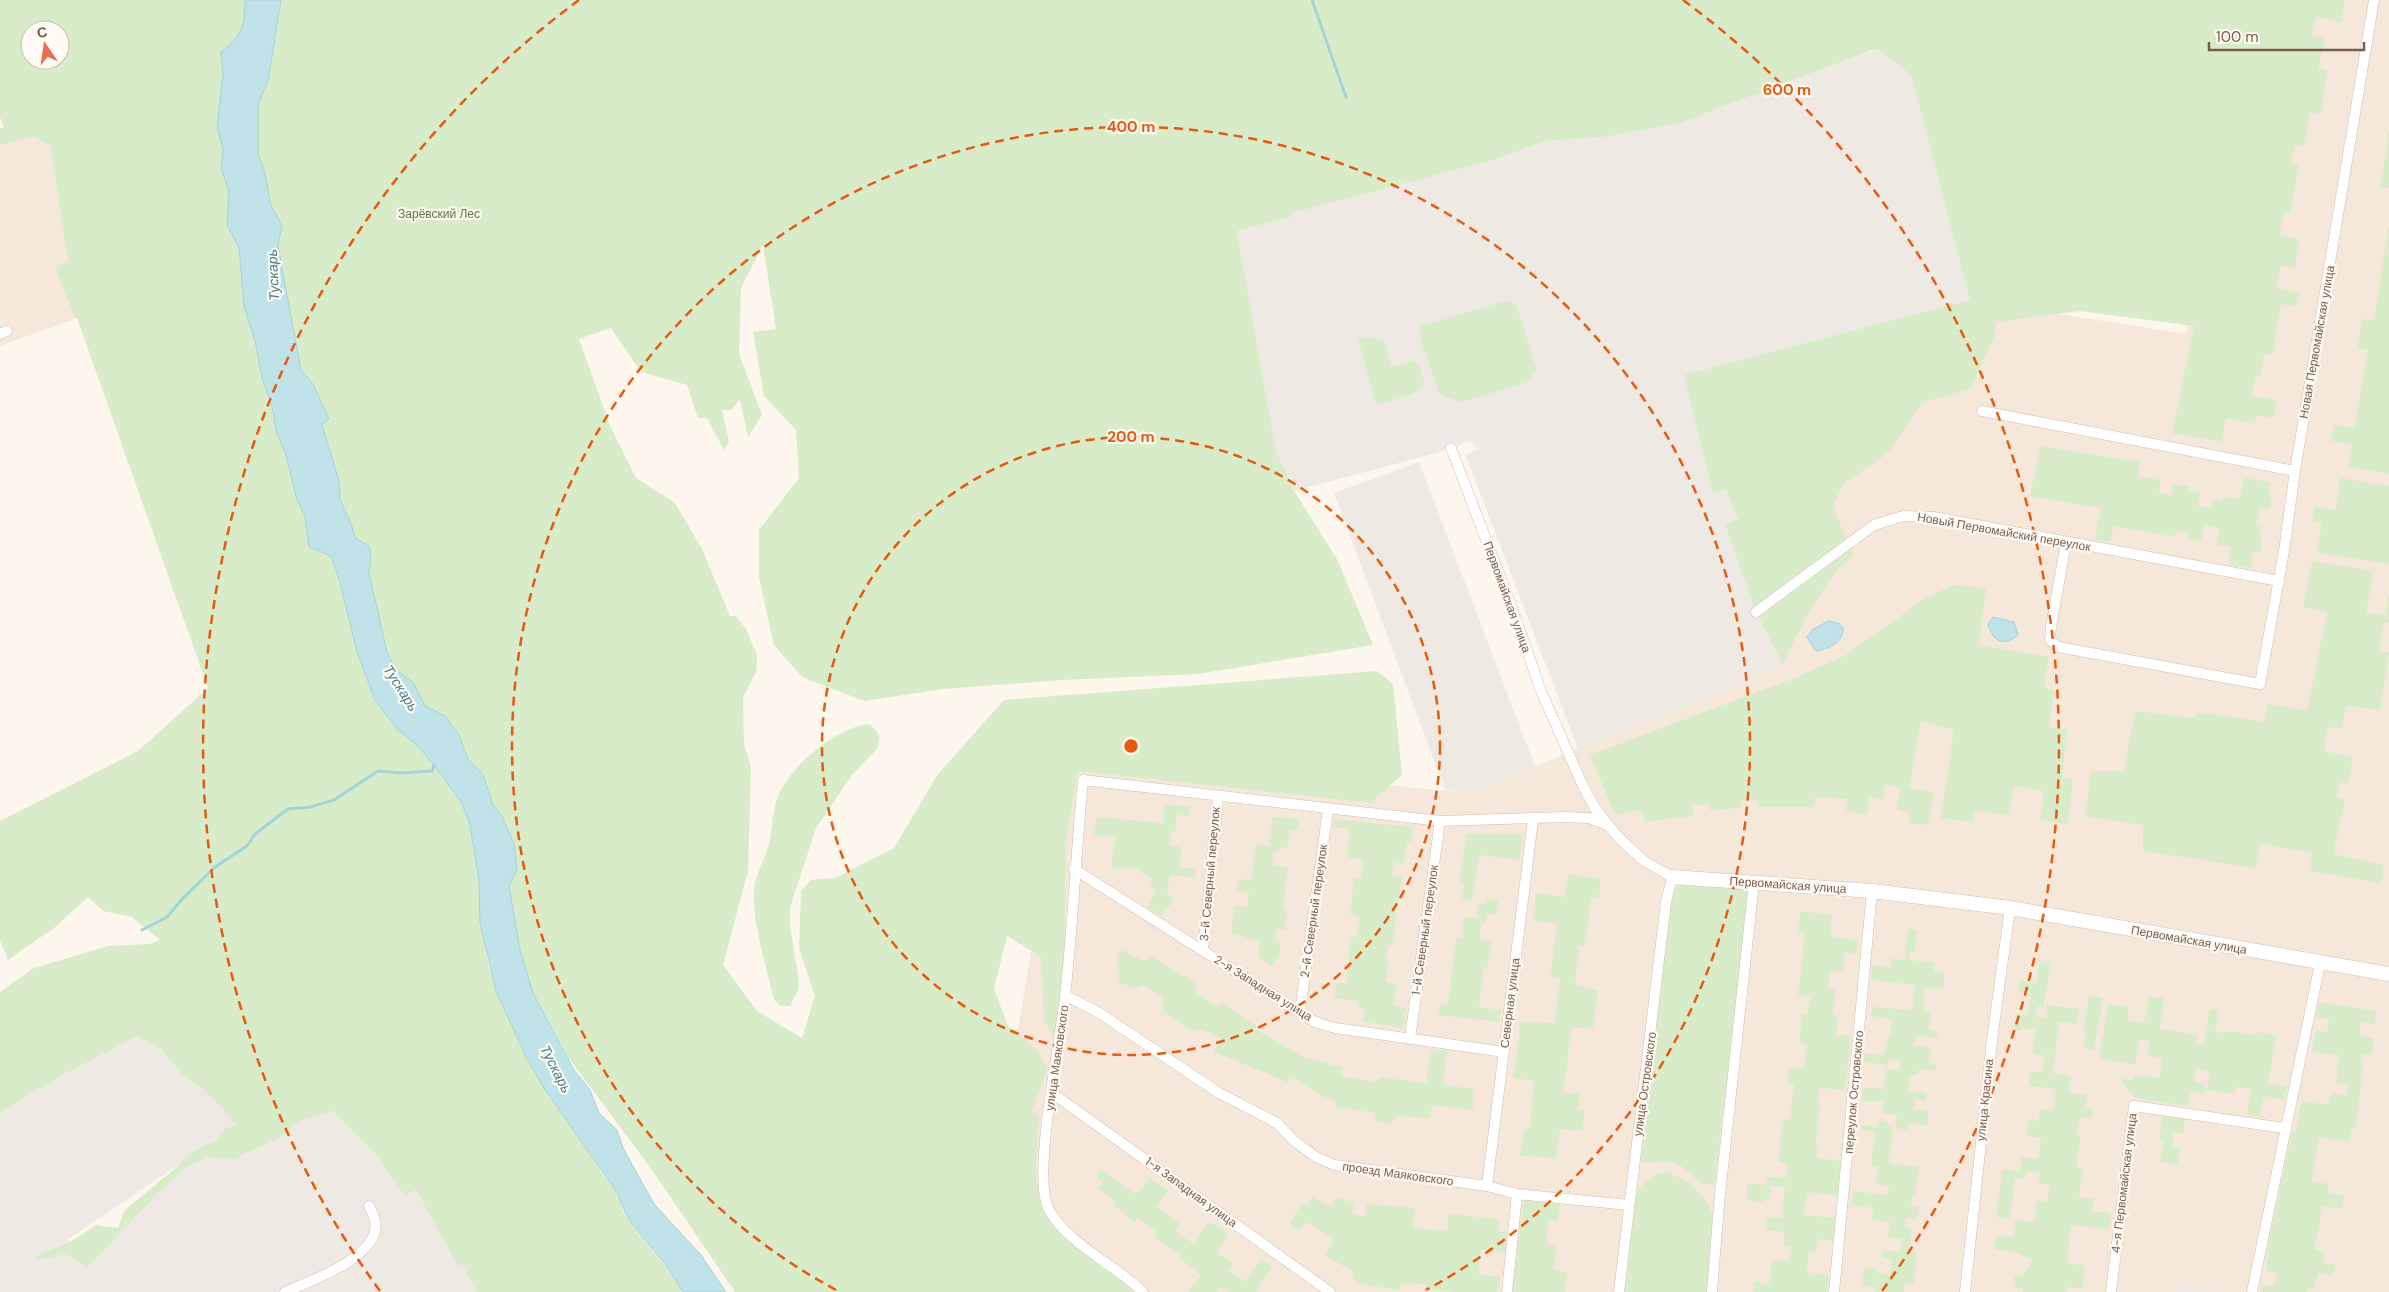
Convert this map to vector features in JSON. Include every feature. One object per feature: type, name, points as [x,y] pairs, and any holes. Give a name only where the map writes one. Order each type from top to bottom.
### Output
[{"type":"street","name":"Новая Первомайская улица","points":[[2066,542],[2051,626],[2050,640],[2058,647],[2260,684],[2279,581],[2295,471],[2374,0]]},
{"type":"street","points":[[1982,411],[2295,471]]},
{"type":"street","name":"Первомайская улица","points":[[1451,448],[1553,722],[1587,794],[1607,825],[1644,861],[1672,877],[1872,891],[2010,908],[2320,964],[2389,974]]},
{"type":"street","name":"Новый Первомайский переулок","points":[[1756,612],[1874,525],[1903,516],[1934,517],[2279,581]]},
{"type":"street","name":"улица Маяковского","points":[[1143,1292],[1128,1277],[1077,1241],[1058,1223],[1048,1209],[1043,1190],[1046,1137],[1065,995],[1074,869],[1083,780],[1218,797]]},
{"type":"street","points":[[1218,797],[1440,822],[1532,820],[1566,817],[1589,818],[1607,825]]},
{"type":"street","name":"3-й Северный переулок","points":[[1203,951],[1218,797]]},
{"type":"street","name":"2-й Северный переулок","points":[[1300,1011],[1328,810]]},
{"type":"street","name":"Северная улица","points":[[1488,1186],[1532,820]]},
{"type":"street","name":"1-й Северный переулок","points":[[1410,1038],[1440,822]]},
{"type":"street","name":"2-я Западная улица","points":[[1074,869],[1315,1022],[1335,1028],[1504,1052]]},
{"type":"street","name":"улица Островского","points":[[1619,1292],[1654,1016],[1666,902],[1672,877]]},
{"type":"street","points":[[1712,1292],[1719,1204],[1754,882]]},
{"type":"street","name":"переулок Островского","points":[[1834,1292],[1872,891]]},
{"type":"street","name":"улица Красина","points":[[1965,1292],[1992,1040],[2010,908]]},
{"type":"street","points":[[2252,1292],[2284,1128],[2320,964]]},
{"type":"street","name":"проезд Маяковского","points":[[1065,995],[1101,1014],[1219,1093],[1278,1123],[1294,1141],[1316,1158],[1335,1164],[1372,1171],[1488,1186],[1517,1194],[1629,1205]]},
{"type":"street","name":"1-я Западная улица","points":[[1052,1093],[1330,1292]]},
{"type":"street","name":"4-я Первомайская улица","points":[[2110,1292],[2134,1106],[2284,1128]]},
{"type":"street","points":[[1507,1292],[1517,1194]]},
{"type":"street","points":[[286,1292],[330,1272],[362,1252],[375,1231],[376,1221],[369,1206]]},
{"type":"shaded area","points":[[2232,0],[2389,0],[2389,1292],[1035,1292],[990,1201],[1063,755],[1470,793],[1783,665],[1871,326],[1970,300],[2186,334]]},
{"type":"shaded area","points":[[1878,49],[1911,75],[1970,300],[1871,326],[1713,492],[1726,488],[1738,519],[1725,525],[1756,612],[1783,665],[1578,749],[1466,456],[1477,449],[1470,441],[1444,451],[1294,491],[1276,451],[1237,231],[1292,217],[1291,213],[1490,161],[1546,141],[1603,137]]},
{"type":"shaded area","points":[[33,137],[50,145],[77,318],[0,346],[0,145]]},
{"type":"shaded area","points":[[1419,462],[1535,766],[1470,793],[1445,790],[1334,493]]},
{"type":"shaded area","points":[[137,1036],[162,1050],[181,1073],[210,1096],[238,1125],[68,1239],[68,1256],[88,1266],[159,1192],[187,1167],[207,1158],[234,1159],[279,1138],[300,1121],[332,1111],[378,1157],[405,1196],[416,1190],[458,1265],[462,1264],[476,1292],[0,1292],[0,1112],[59,1077]]},
{"type":"shaded area","points":[[2182,1284],[2202,1288],[2219,1292],[2173,1292]]},
{"type":"green space","points":[[0,0],[245,0],[241,30],[234,40],[221,52],[223,75],[217,127],[223,149],[221,168],[229,192],[227,225],[239,248],[241,276],[262,378],[272,406],[276,430],[287,458],[296,497],[305,517],[309,547],[331,556],[340,582],[357,652],[375,700],[397,729],[416,744],[434,765],[461,802],[470,824],[479,882],[480,923],[488,962],[496,991],[518,1039],[601,1172],[618,1194],[622,1210],[638,1234],[666,1266],[683,1292],[476,1292],[462,1264],[458,1266],[416,1190],[405,1196],[378,1157],[332,1111],[300,1121],[279,1138],[234,1159],[207,1158],[187,1167],[159,1192],[88,1267],[65,1254],[45,1259],[33,1258],[73,1240],[96,1225],[118,1228],[125,1210],[178,1166],[191,1152],[219,1139],[226,1128],[237,1125],[210,1096],[181,1073],[162,1050],[137,1036],[59,1077],[0,1112],[0,992],[34,968],[108,946],[149,944],[160,940],[132,917],[103,911],[88,897],[54,928],[8,960],[0,940],[0,821],[138,751],[208,688],[77,318],[75,318],[55,267],[68,261],[50,145],[33,137],[0,145],[0,129],[4,127],[0,117]]},
{"type":"green space","name":"Зарёвский Лес","points":[[281,0],[2345,0],[2342,22],[2316,17],[2312,34],[2325,38],[2318,68],[2327,70],[2321,115],[2310,113],[2305,146],[2295,145],[2291,163],[2299,164],[2290,214],[2284,214],[2280,235],[2299,239],[2295,268],[2281,266],[2277,288],[2299,293],[2296,306],[2281,304],[2273,355],[2264,354],[2260,376],[2255,376],[2251,396],[2277,400],[2274,418],[2256,415],[2255,424],[2226,418],[2221,442],[2172,433],[2194,326],[2080,311],[1996,322],[1995,335],[1970,389],[1923,402],[1887,454],[1844,483],[1833,506],[1853,555],[1832,577],[1813,606],[1783,665],[1756,612],[1725,525],[1738,519],[1726,489],[1713,493],[1684,375],[1970,300],[1911,75],[1878,49],[1679,123],[1603,137],[1546,141],[1490,161],[1292,213],[1292,217],[1237,231],[1276,451],[1294,491],[1337,559],[1373,645],[1198,674],[1062,680],[943,689],[864,701],[802,677],[774,645],[759,578],[759,530],[799,478],[796,430],[764,396],[753,332],[776,329],[763,245],[741,288],[739,354],[762,415],[748,437],[740,399],[731,410],[722,410],[729,442],[724,450],[707,418],[698,418],[687,385],[641,372],[611,328],[579,339],[611,428],[636,478],[675,503],[702,549],[730,616],[736,616],[746,629],[757,655],[756,672],[743,697],[744,745],[751,767],[748,871],[723,965],[757,1011],[802,1038],[815,996],[799,948],[801,891],[811,880],[835,878],[894,848],[938,774],[1004,700],[1377,671],[1393,684],[1402,775],[1371,803],[1078,771],[1066,842],[1064,977],[1057,1045],[1044,1019],[1041,957],[1007,936],[994,989],[1008,1026],[1037,1050],[1047,1069],[1032,1112],[1039,1114],[1036,1173],[1038,1191],[1043,1208],[1051,1223],[1076,1248],[1134,1292],[735,1292],[652,1170],[568,1057],[533,993],[520,951],[509,886],[517,869],[502,816],[493,805],[483,775],[468,759],[459,735],[445,716],[425,706],[413,682],[396,670],[387,652],[369,573],[371,554],[368,546],[355,538],[352,526],[340,499],[339,481],[322,423],[329,418],[313,384],[301,371],[278,246],[282,225],[271,206],[265,173],[258,154],[258,104],[268,81]]},
{"type":"green space","points":[[2389,130],[2389,188],[2380,187]]},
{"type":"green space","points":[[2389,223],[2389,474],[2348,467],[2352,444],[2331,441],[2334,425],[2354,428],[2368,350],[2358,348],[2362,319],[2374,320]]},
{"type":"green space","points":[[1505,301],[1512,301],[1517,307],[1537,370],[1528,382],[1461,402],[1439,394],[1419,335],[1421,326]]},
{"type":"green space","points":[[1371,337],[1384,341],[1392,367],[1412,361],[1418,364],[1424,383],[1418,391],[1378,404],[1375,401],[1358,339]]},
{"type":"green space","points":[[2040,446],[2140,462],[2138,476],[2161,480],[2159,493],[2171,495],[2173,484],[2189,486],[2189,490],[2200,492],[2198,506],[2210,508],[2212,499],[2222,501],[2223,497],[2240,499],[2244,478],[2270,482],[2269,498],[2272,499],[2270,509],[2259,508],[2257,525],[2261,526],[2259,537],[2262,537],[2260,553],[2253,552],[2251,568],[2229,565],[2231,547],[2216,545],[2220,528],[2204,524],[2201,541],[2186,539],[2187,533],[2176,531],[2174,537],[2114,526],[2110,542],[2095,539],[2101,508],[2030,496]]},
{"type":"green space","points":[[2340,478],[2389,486],[2389,564],[2317,553],[2322,522],[2312,521],[2314,507],[2336,510]]},
{"type":"green space","points":[[2312,561],[2373,571],[2366,613],[2385,615],[2389,594],[2389,623],[2384,622],[2379,651],[2389,652],[2380,710],[2346,706],[2341,729],[2328,727],[2324,751],[2353,757],[2348,783],[2340,782],[2337,798],[2345,800],[2333,854],[2384,865],[2381,883],[2310,871],[2312,853],[2260,843],[2255,868],[2143,851],[2143,825],[2085,817],[2091,771],[2124,771],[2135,711],[2195,718],[2198,712],[2264,722],[2268,704],[2307,710],[2327,612],[2303,607]]},
{"type":"green space","points":[[1955,585],[1986,588],[1979,645],[2049,657],[2044,688],[2054,691],[2049,727],[2067,730],[2062,777],[2073,780],[2068,824],[2040,820],[2044,791],[2014,786],[2009,815],[1975,811],[1972,822],[1941,818],[1954,730],[1921,721],[1909,788],[1934,792],[1928,825],[1909,823],[1910,813],[1897,810],[1900,787],[1885,785],[1883,799],[1869,797],[1867,815],[1846,811],[1848,799],[1815,797],[1814,807],[1759,807],[1757,800],[1741,801],[1742,808],[1710,810],[1709,804],[1693,806],[1693,816],[1645,822],[1642,810],[1615,815],[1590,755],[1792,679],[1844,656],[1927,597]]},
{"type":"green space","points":[[869,724],[876,730],[880,738],[877,749],[852,775],[816,828],[790,908],[790,926],[799,981],[798,990],[790,1006],[781,1006],[774,1000],[755,917],[754,903],[755,885],[768,847],[776,802],[781,789],[790,776],[813,752],[841,733]]},
{"type":"green space","points":[[1165,804],[1190,807],[1189,816],[1177,815],[1175,832],[1171,832],[1169,845],[1181,847],[1180,867],[1196,869],[1195,878],[1170,875],[1167,894],[1175,898],[1162,916],[1147,907],[1156,891],[1150,886],[1153,880],[1134,868],[1111,867],[1115,837],[1094,835],[1097,817],[1163,823]]},
{"type":"green space","points":[[1272,817],[1299,819],[1298,830],[1290,829],[1288,848],[1280,847],[1279,852],[1274,852],[1272,865],[1288,867],[1283,908],[1287,909],[1285,930],[1276,929],[1275,941],[1281,942],[1278,959],[1275,959],[1274,967],[1258,957],[1260,941],[1231,934],[1234,906],[1247,907],[1249,892],[1237,890],[1238,879],[1251,880],[1256,844],[1270,846]]},
{"type":"green space","points":[[1334,819],[1413,827],[1412,842],[1407,841],[1404,863],[1394,863],[1392,875],[1402,876],[1392,946],[1388,946],[1386,959],[1389,960],[1386,982],[1396,984],[1394,1005],[1406,1008],[1403,1028],[1363,1022],[1365,1008],[1358,1007],[1358,1001],[1335,998],[1336,983],[1346,983],[1351,937],[1357,937],[1359,916],[1350,914],[1354,878],[1361,878],[1363,860],[1347,857],[1350,829],[1333,827]]},
{"type":"green space","points":[[1466,834],[1522,834],[1520,860],[1479,855],[1472,900],[1462,899],[1464,884],[1459,883]]},
{"type":"green space","points":[[1568,874],[1601,879],[1599,898],[1591,897],[1585,946],[1579,946],[1575,985],[1598,990],[1593,1029],[1572,1027],[1563,1092],[1580,1094],[1578,1109],[1585,1110],[1582,1131],[1560,1129],[1556,1158],[1520,1156],[1523,1134],[1530,1126],[1534,1081],[1513,1078],[1521,1022],[1554,1023],[1560,979],[1550,977],[1557,924],[1533,921],[1536,893],[1564,897]]},
{"type":"green space","points":[[1684,882],[1750,887],[1714,1185],[1702,1183],[1677,1164],[1664,1161],[1642,1163],[1639,1156],[1670,904],[1675,889]]},
{"type":"green space","points":[[1487,899],[1498,900],[1496,915],[1487,914],[1486,923],[1481,923],[1480,939],[1491,941],[1488,967],[1484,967],[1479,1007],[1501,1010],[1500,1022],[1438,1015],[1440,1004],[1448,1005],[1456,937],[1462,938],[1464,917],[1477,918],[1478,903],[1486,903]]},
{"type":"green space","points":[[1800,911],[1832,915],[1830,937],[1859,940],[1857,954],[1845,953],[1843,972],[1830,971],[1828,989],[1836,990],[1833,1014],[1838,1015],[1836,1034],[1851,1036],[1845,1090],[1820,1088],[1818,1103],[1820,1103],[1816,1143],[1818,1144],[1817,1158],[1841,1161],[1837,1196],[1807,1192],[1804,1215],[1835,1218],[1833,1241],[1818,1239],[1816,1252],[1809,1251],[1806,1272],[1829,1275],[1827,1292],[1753,1292],[1754,1282],[1769,1284],[1772,1260],[1789,1261],[1791,1246],[1783,1245],[1784,1232],[1765,1230],[1767,1217],[1782,1219],[1785,1187],[1771,1186],[1769,1199],[1765,1199],[1765,1202],[1746,1200],[1748,1183],[1765,1185],[1767,1177],[1786,1178],[1787,1163],[1778,1162],[1783,1119],[1790,1119],[1794,1084],[1788,1083],[1789,1067],[1804,1068],[1807,1044],[1799,1043],[1802,1014],[1808,1014],[1810,997],[1798,995],[1805,934],[1798,933]]},
{"type":"green space","points":[[1908,929],[1917,930],[1915,951],[1910,951],[1909,960],[1935,963],[1934,972],[1945,973],[1943,989],[1925,988],[1923,1009],[1931,1011],[1929,1030],[1938,1031],[1937,1038],[1916,1036],[1914,1045],[1931,1047],[1929,1063],[1936,1064],[1936,1071],[1919,1069],[1918,1075],[1910,1075],[1909,1091],[1927,1093],[1926,1100],[1915,1099],[1914,1109],[1929,1111],[1927,1126],[1909,1124],[1908,1130],[1896,1128],[1897,1115],[1882,1114],[1883,1101],[1861,1101],[1863,1087],[1884,1089],[1886,1069],[1900,1070],[1900,1061],[1888,1060],[1888,1065],[1864,1062],[1865,1053],[1885,1055],[1887,1037],[1890,1037],[1892,1019],[1871,1016],[1872,1007],[1912,1010],[1915,985],[1871,980],[1873,965],[1890,967],[1891,958],[1904,960]]},
{"type":"green space","points":[[1121,950],[1144,961],[1152,956],[1197,984],[1194,991],[1218,1007],[1221,1003],[1256,1025],[1255,1029],[1303,1057],[1343,1068],[1341,1076],[1377,1082],[1379,1077],[1426,1083],[1431,1049],[1447,1051],[1443,1085],[1474,1089],[1473,1110],[1432,1105],[1430,1118],[1396,1116],[1392,1124],[1375,1121],[1375,1113],[1336,1107],[1335,1101],[1319,1095],[1294,1078],[1287,1082],[1214,1052],[1219,1039],[1203,1029],[1192,1032],[1162,1010],[1162,996],[1143,985],[1134,989],[1119,982],[1117,956]]},
{"type":"green space","points":[[2039,960],[2051,962],[2043,1007],[2037,1006],[2036,1017],[2046,1018],[2047,1005],[2079,1009],[2077,1024],[2059,1022],[2053,1073],[2071,1076],[2069,1093],[2087,1095],[2086,1107],[2093,1108],[2092,1118],[2080,1117],[2077,1136],[2081,1137],[2076,1168],[2083,1169],[2079,1197],[2094,1199],[2092,1211],[2111,1213],[2109,1230],[2071,1225],[2067,1263],[2085,1266],[2083,1289],[2067,1287],[2066,1292],[2023,1292],[2023,1288],[2014,1287],[2014,1275],[2023,1276],[2033,1260],[2011,1251],[1994,1250],[1995,1236],[2014,1237],[2015,1220],[2034,1222],[2037,1201],[2047,1202],[2050,1185],[2039,1184],[2040,1173],[2026,1172],[2025,1179],[2015,1178],[2010,1219],[1996,1217],[2002,1169],[2020,1171],[2022,1157],[2038,1159],[2041,1138],[2026,1136],[2028,1120],[2039,1121],[2040,1109],[2053,1111],[2056,1089],[2029,1086],[2030,1071],[2042,1072],[2044,1055],[2033,1054],[2035,1030],[2021,1028],[2021,1031],[2014,1030],[2016,1014],[2028,1015],[2030,993],[2018,991],[2019,981],[2037,983]]},
{"type":"green space","points":[[2089,995],[2103,998],[2094,1050],[2083,1048],[2086,1032],[2083,1031]]},
{"type":"green space","points":[[2149,997],[2164,998],[2160,1029],[2197,1035],[2197,1044],[2204,1045],[2210,1009],[2218,1010],[2215,1032],[2226,1033],[2227,1031],[2255,1035],[2256,1032],[2276,1035],[2268,1082],[2287,1087],[2285,1100],[2264,1096],[2260,1116],[2247,1115],[2251,1089],[2236,1087],[2235,1094],[2207,1090],[2210,1071],[2196,1069],[2194,1082],[2206,1084],[2204,1094],[2191,1092],[2188,1106],[2135,1098],[2123,1083],[2123,1078],[2133,1080],[2134,1075],[2159,1078],[2163,1058],[2148,1056],[2150,1041],[2139,1040],[2135,1065],[2099,1058],[2108,1004],[2129,1007],[2127,1020],[2144,1023]]},
{"type":"green space","points":[[2319,1002],[2376,1011],[2375,1024],[2361,1022],[2359,1035],[2374,1038],[2372,1054],[2362,1053],[2360,1063],[2363,1064],[2356,1128],[2352,1127],[2349,1142],[2319,1137],[2312,1181],[2329,1184],[2327,1192],[2344,1196],[2342,1209],[2323,1206],[2314,1249],[2325,1252],[2323,1262],[2335,1265],[2333,1275],[2318,1273],[2314,1290],[2308,1289],[2307,1292],[2262,1292],[2261,1284],[2274,1286],[2277,1273],[2267,1271],[2268,1247],[2292,1131],[2296,1131],[2301,1101],[2329,1105],[2331,1093],[2346,1095],[2348,1085],[2336,1083],[2339,1055],[2312,1052],[2316,1031],[2327,1032],[2329,1019],[2316,1017]]},
{"type":"green space","points":[[2163,1116],[2185,1119],[2183,1134],[2174,1133],[2172,1146],[2180,1147],[2177,1165],[2160,1162],[2163,1142],[2159,1141]]},
{"type":"green space","points":[[1879,1121],[1887,1122],[1887,1126],[1893,1127],[1889,1163],[1919,1167],[1915,1197],[1912,1197],[1911,1206],[1919,1207],[1917,1219],[1906,1218],[1905,1226],[1912,1228],[1909,1252],[1917,1253],[1914,1284],[1905,1283],[1904,1292],[1875,1292],[1876,1287],[1862,1286],[1864,1268],[1877,1269],[1877,1273],[1890,1275],[1892,1259],[1882,1257],[1883,1250],[1900,1252],[1902,1239],[1888,1237],[1890,1222],[1872,1220],[1873,1208],[1851,1205],[1853,1191],[1888,1195],[1889,1186],[1876,1184],[1878,1167],[1871,1166],[1875,1132],[1861,1130],[1862,1125],[1878,1127]]},
{"type":"green space","points":[[1099,1168],[1136,1194],[1150,1178],[1168,1191],[1157,1207],[1181,1223],[1176,1232],[1194,1244],[1209,1221],[1228,1234],[1217,1253],[1233,1263],[1228,1271],[1244,1282],[1261,1259],[1272,1267],[1257,1290],[1258,1292],[1229,1292],[1221,1287],[1216,1292],[1188,1292],[1201,1275],[1178,1257],[1179,1255],[1154,1237],[1156,1232],[1138,1218],[1134,1222],[1113,1204],[1115,1201],[1098,1189],[1103,1183],[1097,1178]]},
{"type":"green space","points":[[1666,1172],[1683,1179],[1697,1190],[1712,1213],[1714,1237],[1707,1292],[1625,1292],[1634,1202],[1645,1182],[1654,1176]]},
{"type":"green space","points":[[1312,1197],[1331,1206],[1336,1198],[1354,1202],[1352,1214],[1365,1216],[1367,1204],[1415,1208],[1413,1228],[1447,1231],[1449,1214],[1499,1219],[1498,1231],[1507,1232],[1505,1253],[1481,1250],[1478,1274],[1500,1277],[1498,1292],[1456,1292],[1425,1289],[1425,1284],[1401,1283],[1400,1290],[1363,1285],[1352,1279],[1355,1273],[1325,1255],[1334,1239],[1306,1222],[1300,1231],[1289,1224],[1302,1202],[1308,1205]]},
{"type":"green space","points":[[1524,1200],[1560,1203],[1558,1220],[1549,1220],[1546,1243],[1557,1245],[1554,1270],[1567,1272],[1565,1292],[1512,1292]]},
{"type":"water","name":"Тускарь","points":[[245,0],[281,0],[268,81],[258,104],[258,154],[265,173],[271,206],[282,225],[278,246],[301,370],[313,384],[329,419],[322,424],[339,481],[340,499],[352,526],[355,538],[369,546],[371,554],[369,573],[387,652],[396,670],[413,682],[425,706],[445,716],[459,735],[468,759],[483,775],[493,805],[502,816],[514,844],[517,869],[509,886],[520,950],[533,993],[574,1070],[590,1090],[599,1113],[617,1130],[623,1148],[654,1204],[701,1255],[726,1292],[683,1292],[666,1265],[632,1223],[618,1194],[544,1088],[526,1057],[496,991],[480,923],[479,881],[470,824],[461,802],[434,765],[416,744],[397,729],[375,700],[357,652],[340,582],[331,556],[309,547],[305,517],[296,497],[287,458],[276,430],[272,406],[262,378],[255,341],[244,306],[239,248],[227,225],[229,192],[221,168],[223,149],[217,127],[223,75],[221,52],[234,40],[241,30]]},
{"type":"water","points":[[1993,617],[2014,622],[2018,635],[2013,639],[2003,642],[1996,639],[1988,624]]},
{"type":"water","points":[[1828,621],[1838,623],[1843,627],[1843,633],[1835,644],[1816,651],[1807,637],[1812,630]]},
{"type":"waterway","points":[[1312,0],[1346,97]]},
{"type":"waterway","points":[[142,930],[167,917],[184,897],[215,867],[247,846],[255,834],[288,809],[310,807],[334,800],[378,771],[401,773],[432,771],[434,765]]}]
